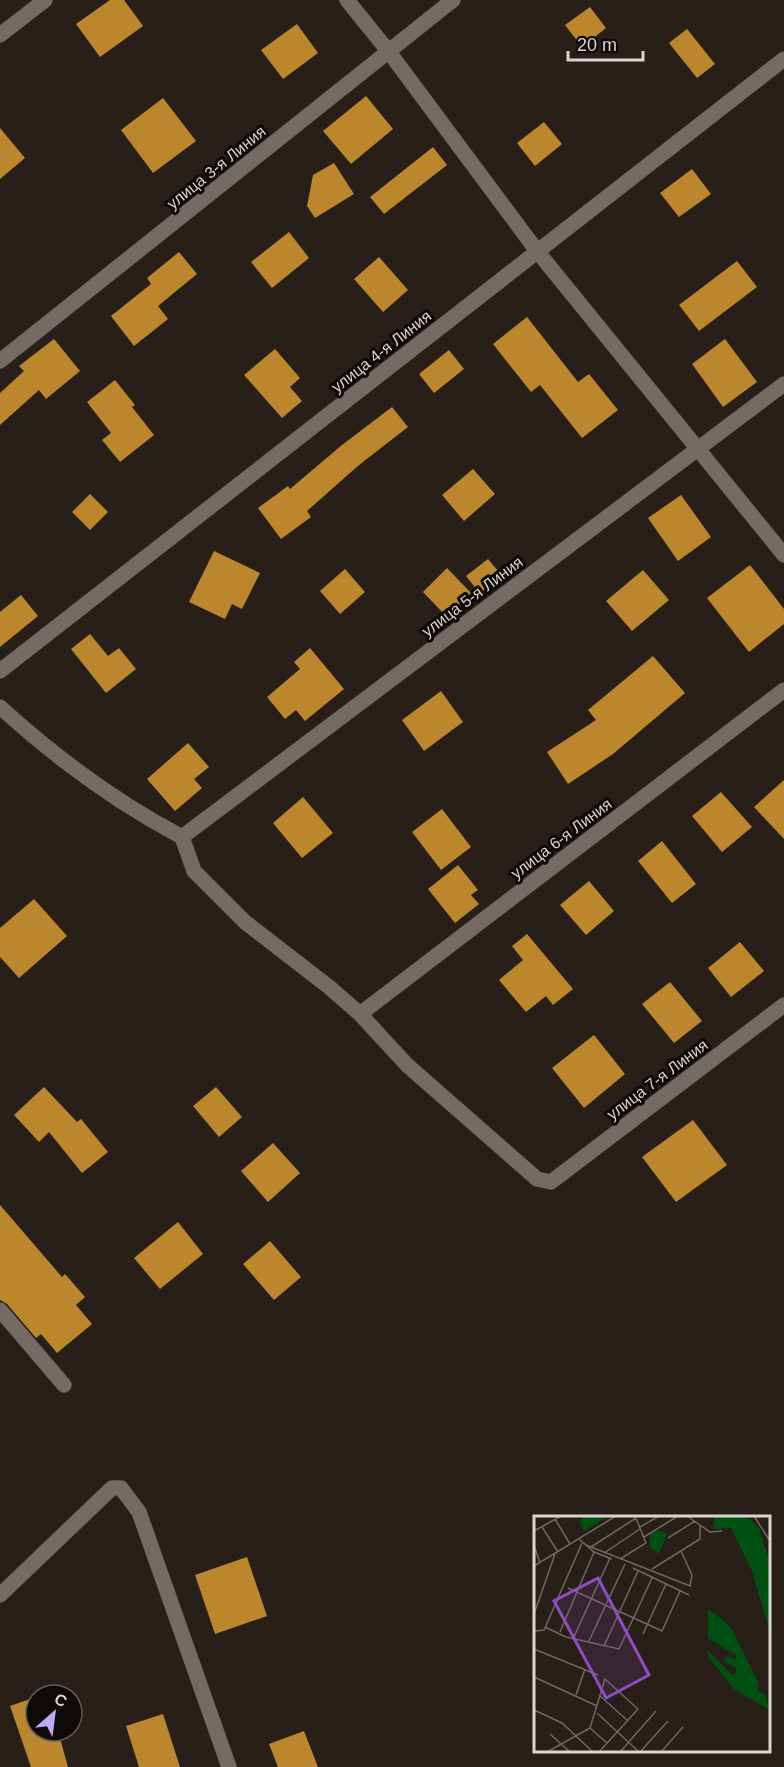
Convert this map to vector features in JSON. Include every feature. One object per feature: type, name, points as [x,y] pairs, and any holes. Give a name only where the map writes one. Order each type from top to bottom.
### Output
[{"type":"street","points":[[0,35],[45,0]]},
{"type":"street","points":[[347,0],[389,52],[537,251],[784,555]]},
{"type":"street","name":"улица 3-я Линия","points":[[0,361],[453,0]]},
{"type":"street","name":"улица 4-я Линия","points":[[0,671],[784,59]]},
{"type":"street","name":"улица 5-я Линия","points":[[182,837],[784,384]]},
{"type":"street","name":"улица 6-я Линия","points":[[360,1014],[784,690]]},
{"type":"street","points":[[0,707],[103,791],[182,837],[194,871],[245,922],[360,1014]]},
{"type":"street","name":"улица 7-я Линия","points":[[360,1014],[407,1065],[537,1179],[551,1182],[784,1005]]},
{"type":"street","points":[[0,1310],[64,1385]]},
{"type":"street","points":[[0,1595],[112,1488],[121,1488],[139,1512],[229,1767]]},
{"type":"building","points":[[110,0],[124,0],[143,26],[100,57],[76,24]]},
{"type":"building","points":[[590,7],[606,28],[582,47],[565,25]]},
{"type":"building","points":[[297,24],[318,53],[283,79],[261,50]]},
{"type":"building","points":[[687,29],[715,64],[697,78],[669,43]]},
{"type":"building","points":[[366,96],[393,129],[351,164],[323,131]]},
{"type":"building","points":[[163,98],[196,141],[153,173],[121,130]]},
{"type":"building","points":[[544,122],[562,144],[535,166],[517,143]]},
{"type":"building","points":[[0,128],[25,158],[0,179]]},
{"type":"building","points":[[433,147],[447,165],[384,214],[370,197]]},
{"type":"building","points":[[334,163],[354,194],[315,218],[307,206],[313,175]]},
{"type":"building","points":[[692,169],[711,194],[679,217],[660,193]]},
{"type":"building","points":[[289,232],[309,258],[272,288],[251,262]]},
{"type":"building","points":[[179,252],[197,274],[158,306],[168,319],[134,346],[111,316],[151,284],[147,278]]},
{"type":"building","points":[[379,257],[408,290],[383,312],[354,279]]},
{"type":"building","points":[[737,261],[757,287],[699,331],[679,305]]},
{"type":"building","points":[[527,317],[578,382],[589,374],[618,410],[582,438],[540,385],[531,392],[493,344]]},
{"type":"building","points":[[54,339],[80,371],[46,399],[39,390],[0,425],[0,393],[24,371],[19,366]]},
{"type":"building","points":[[725,339],[757,382],[723,407],[692,364]]},
{"type":"building","points":[[275,349],[300,378],[290,387],[302,401],[282,418],[244,375]]},
{"type":"building","points":[[449,350],[464,369],[434,393],[419,374]]},
{"type":"building","points":[[115,380],[135,405],[132,407],[154,435],[120,462],[102,440],[111,433],[87,402]]},
{"type":"building","points":[[392,407],[408,427],[359,465],[307,511],[311,517],[281,539],[258,508],[288,486],[290,489]]},
{"type":"building","points":[[473,469],[495,494],[464,521],[442,495]]},
{"type":"building","points":[[90,494],[108,512],[90,530],[72,512]]},
{"type":"building","points":[[681,495],[711,537],[678,561],[648,518]]},
{"type":"building","points":[[214,551],[260,573],[242,609],[232,604],[225,619],[189,602]]},
{"type":"building","points":[[488,559],[504,578],[482,596],[466,576]]},
{"type":"building","points":[[750,565],[784,609],[784,624],[749,652],[707,598]]},
{"type":"building","points":[[447,568],[471,593],[447,617],[423,592]]},
{"type":"building","points":[[345,569],[365,592],[340,614],[320,591]]},
{"type":"building","points":[[643,570],[669,600],[632,631],[606,601]]},
{"type":"building","points":[[21,595],[38,616],[0,647],[0,612]]},
{"type":"building","points":[[90,634],[108,656],[119,648],[136,669],[106,693],[71,649]]},
{"type":"building","points":[[310,648],[344,689],[305,721],[296,710],[285,719],[267,697],[300,669],[294,662]]},
{"type":"building","points":[[653,656],[685,693],[613,754],[568,784],[547,752],[596,720],[588,710]]},
{"type":"building","points":[[441,691],[463,722],[424,751],[402,720]]},
{"type":"building","points":[[188,743],[209,767],[194,779],[202,788],[175,811],[147,779]]},
{"type":"building","points":[[784,780],[784,839],[754,807]]},
{"type":"building","points":[[721,792],[752,827],[722,852],[692,816]]},
{"type":"building","points":[[303,797],[333,833],[302,858],[273,823]]},
{"type":"building","points":[[442,809],[471,847],[441,870],[412,832]]},
{"type":"building","points":[[662,841],[696,884],[672,903],[638,861]]},
{"type":"building","points":[[458,865],[478,890],[471,895],[479,904],[455,923],[428,889]]},
{"type":"building","points":[[589,881],[614,911],[586,935],[560,905]]},
{"type":"building","points":[[34,899],[67,936],[19,978],[0,957],[0,928]]},
{"type":"building","points":[[527,934],[573,989],[553,1005],[546,996],[526,1012],[499,980],[523,960],[512,946]]},
{"type":"building","points":[[740,942],[764,971],[731,997],[708,968]]},
{"type":"building","points":[[670,982],[702,1021],[674,1043],[642,1004]]},
{"type":"building","points":[[594,1035],[625,1074],[584,1108],[552,1068]]},
{"type":"building","points":[[44,1087],[77,1122],[81,1119],[108,1152],[82,1173],[49,1132],[39,1142],[14,1115]]},
{"type":"building","points":[[216,1087],[242,1117],[219,1137],[193,1106]]},
{"type":"building","points":[[693,1120],[727,1165],[676,1202],[642,1157]]},
{"type":"building","points":[[273,1143],[300,1173],[268,1202],[241,1171]]},
{"type":"building","points":[[0,1205],[62,1277],[65,1274],[85,1297],[76,1305],[92,1324],[57,1353],[41,1334],[36,1338],[7,1304],[0,1300]]},
{"type":"building","points":[[178,1222],[203,1254],[160,1289],[134,1258]]},
{"type":"building","points":[[270,1241],[301,1277],[274,1300],[243,1264]]},
{"type":"building","points":[[247,1557],[267,1616],[215,1634],[195,1575]]},
{"type":"building","points":[[24,1701],[24,1743],[61,1743],[68,1767],[31,1767],[10,1706]]},
{"type":"building","points":[[163,1714],[180,1767],[139,1767],[126,1726]]},
{"type":"building","points":[[304,1731],[318,1767],[278,1767],[269,1744]]}]
